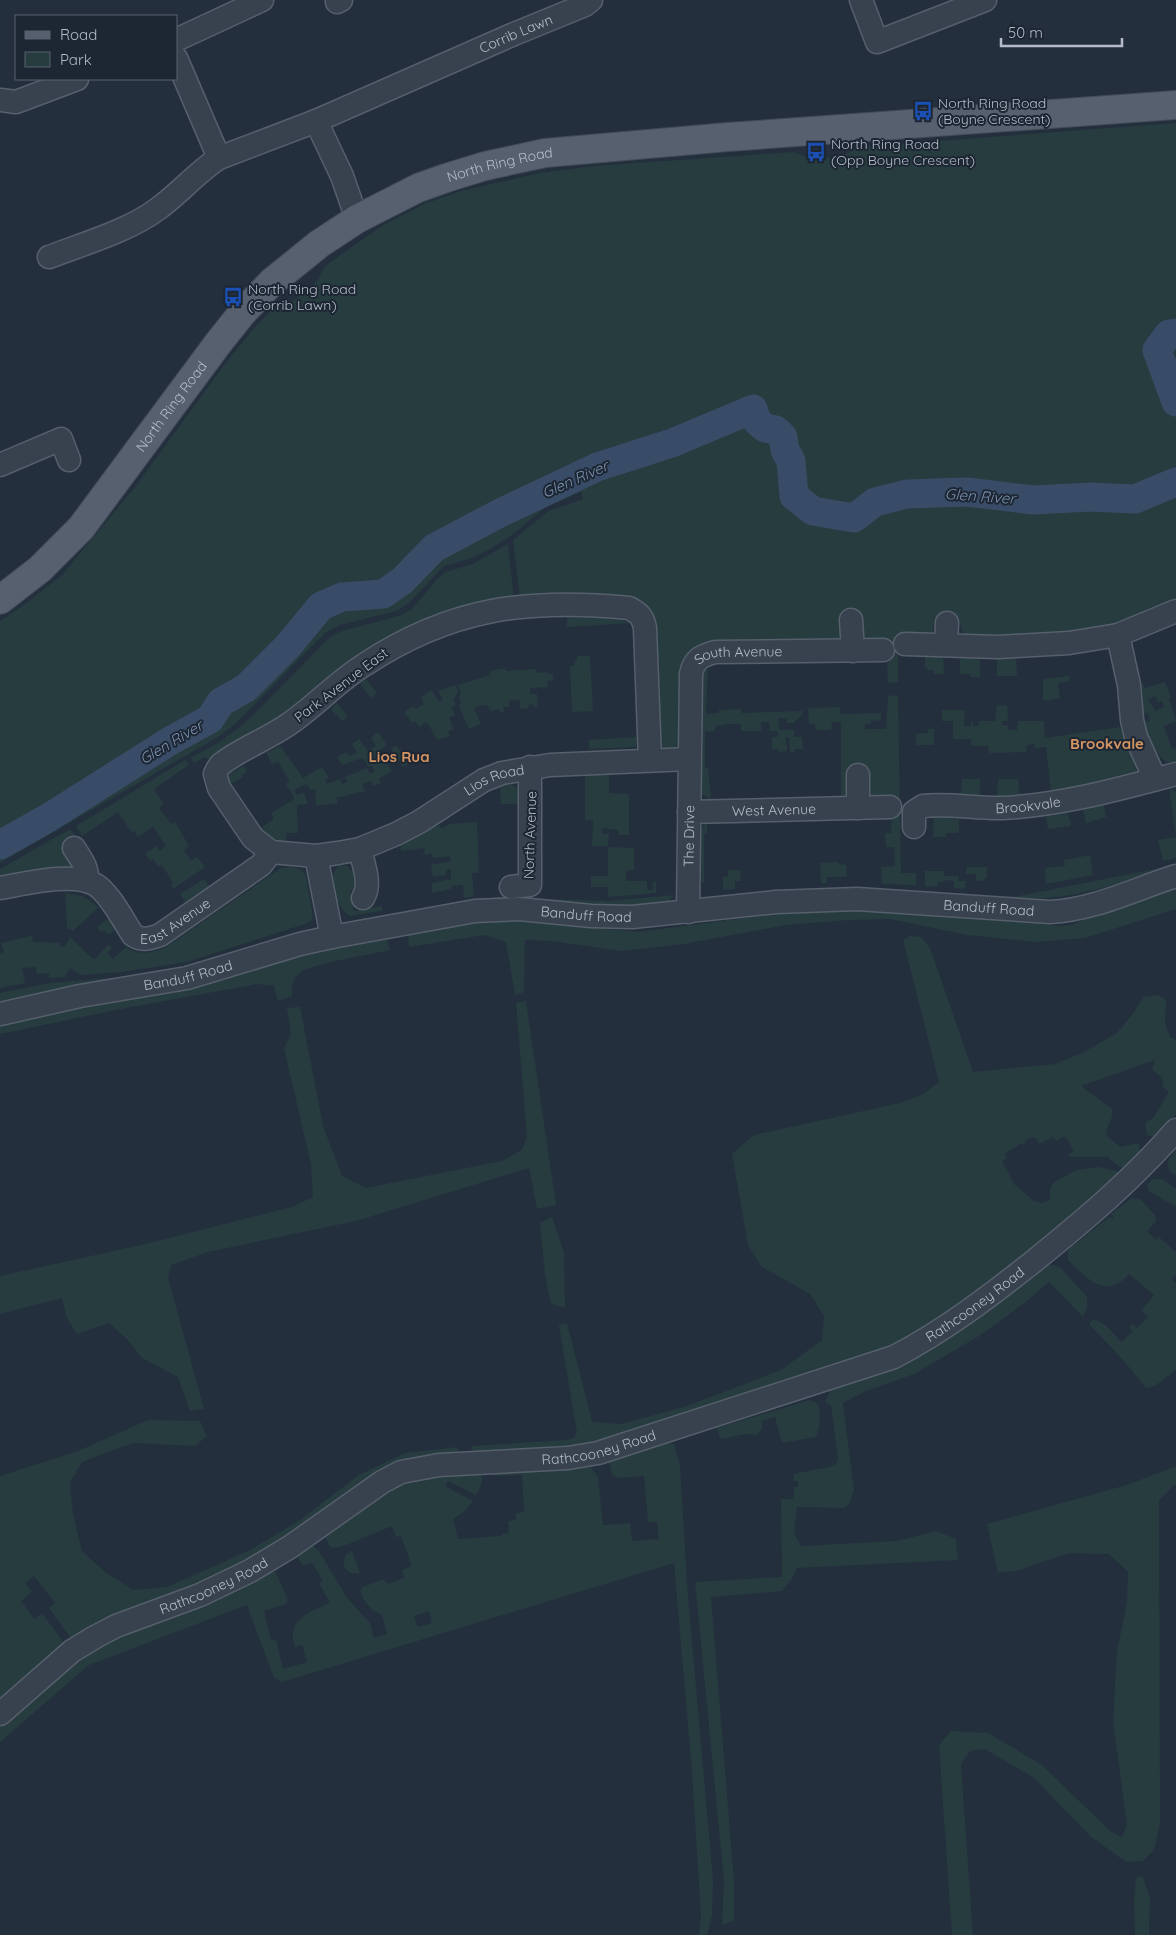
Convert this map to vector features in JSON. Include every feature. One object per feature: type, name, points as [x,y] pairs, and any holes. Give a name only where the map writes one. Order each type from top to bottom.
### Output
[{"type":"main road","name":"North Ring Road","points":[[0,600],[40,569],[81,528],[192,378],[244,312],[272,282],[319,244],[357,219],[410,192],[485,166],[545,153],[728,137],[1176,106]]},
{"type":"street","points":[[178,39],[262,0]]},
{"type":"street","points":[[337,0],[337,2],[341,0]]},
{"type":"street","name":"Corrib Lawn","points":[[49,257],[132,224],[159,209],[208,165],[219,158],[316,121],[440,66],[586,5],[591,0]]},
{"type":"street","points":[[861,0],[877,42],[985,0]]},
{"type":"street","points":[[178,63],[219,158]]},
{"type":"street","points":[[0,100],[16,102],[74,80]]},
{"type":"street","points":[[316,121],[342,176],[357,219]]},
{"type":"street","points":[[0,465],[61,439],[69,460]]},
{"type":"street","name":"Park Avenue East","points":[[271,852],[252,838],[219,788],[215,774],[223,762],[268,738],[292,722],[362,666],[394,646],[424,631],[462,617],[492,610],[566,605],[629,608],[637,612],[643,618],[645,628],[650,760]]},
{"type":"street","points":[[905,644],[946,634],[1033,646],[1069,643],[1118,635],[1176,611]]},
{"type":"street","points":[[852,620],[852,651]]},
{"type":"street","name":"Brookvale","points":[[914,826],[914,812],[923,806],[1002,808],[1036,805],[1072,800],[1166,777],[1136,737],[1132,720],[1129,685],[1118,635]]},
{"type":"street","name":"South Avenue","points":[[688,759],[691,674],[693,665],[703,655],[715,652],[884,650]]},
{"type":"street","name":"Lios Road","points":[[271,852],[316,856],[360,848],[420,822],[484,780],[502,773],[530,767],[688,759]]},
{"type":"street","name":"The Drive","points":[[688,759],[688,912]]},
{"type":"street","name":"North Avenue","points":[[511,887],[530,885],[530,767]]},
{"type":"street","points":[[858,775],[858,808]]},
{"type":"street","name":"West Avenue","points":[[689,812],[890,808]]},
{"type":"street","points":[[0,888],[38,881],[69,879],[87,881],[88,872],[85,864],[74,848]]},
{"type":"street","points":[[360,848],[367,884],[366,893],[363,898]]},
{"type":"street","name":"East Avenue","points":[[87,881],[96,885],[104,892],[132,934],[138,938],[151,939],[160,935],[261,865],[271,852]]},
{"type":"street","points":[[316,856],[332,937]]},
{"type":"street","name":"Banduff Road","points":[[0,1014],[80,996],[187,978],[300,944],[332,937],[475,911],[498,909],[532,910],[612,917],[688,912],[776,902],[857,899],[1027,912],[1068,911],[1086,907],[1176,876]]},
{"type":"street","name":"Rathcooney Road","points":[[0,1714],[72,1651],[94,1637],[124,1623],[200,1595],[250,1571],[290,1547],[382,1482],[401,1472],[439,1464],[568,1458],[598,1453],[894,1357],[916,1346],[979,1304],[1088,1218],[1130,1180],[1176,1130]]},
{"type":"green space","points":[[1176,123],[1176,599],[1117,624],[1091,630],[1058,634],[973,636],[963,632],[960,621],[935,620],[932,633],[898,651],[898,682],[888,683],[888,643],[842,640],[702,646],[682,738],[675,748],[667,750],[660,747],[650,613],[520,599],[513,540],[549,511],[583,499],[581,492],[546,507],[509,537],[490,549],[472,558],[444,566],[408,604],[396,611],[340,625],[325,633],[234,725],[218,737],[0,863],[0,621],[62,575],[135,487],[224,365],[254,328],[277,305],[295,300],[318,280],[325,266],[380,227],[424,204],[461,191],[540,173],[594,166],[794,152],[811,159],[843,156],[858,147]]},
{"type":"green space","points":[[508,544],[514,600],[485,605],[210,760],[205,757],[194,763],[191,758],[221,741],[245,723],[330,637],[342,631],[402,615],[413,608],[436,580],[446,572],[473,564]]},
{"type":"green space","points":[[567,618],[614,618],[630,623],[567,627]]},
{"type":"green space","points":[[925,654],[943,655],[944,674],[934,674],[934,670],[927,670],[927,667],[925,668]]},
{"type":"green space","points":[[577,656],[590,656],[593,711],[572,712],[570,666],[574,666]]},
{"type":"green space","points":[[960,657],[980,658],[980,677],[960,674]]},
{"type":"green space","points":[[997,658],[1016,659],[1017,676],[997,676]]},
{"type":"green space","points":[[708,667],[706,714],[719,713],[719,710],[741,709],[742,713],[803,711],[795,723],[787,723],[787,718],[778,718],[779,730],[794,730],[794,737],[802,737],[803,749],[795,749],[794,752],[790,752],[789,737],[786,737],[787,751],[778,752],[778,749],[772,749],[772,737],[778,737],[778,731],[770,731],[769,722],[761,722],[761,731],[741,731],[741,724],[725,724],[715,726],[715,731],[705,732],[705,767],[708,768],[711,800],[702,794],[703,672]]},
{"type":"green space","points":[[505,668],[506,671],[536,669],[536,673],[547,672],[547,674],[553,674],[553,680],[547,681],[548,687],[530,688],[530,694],[537,694],[538,707],[534,707],[532,704],[528,705],[528,708],[520,709],[520,700],[509,701],[509,707],[503,707],[504,712],[500,712],[499,709],[490,711],[488,706],[483,705],[474,708],[481,724],[469,729],[458,704],[461,703],[459,696],[461,695],[458,685],[490,675],[490,671]]},
{"type":"green space","points":[[1069,676],[1070,681],[1058,683],[1060,698],[1043,701],[1043,679]]},
{"type":"green space","points":[[366,679],[377,693],[371,698],[360,684]]},
{"type":"green space","points":[[1142,681],[1145,688],[1165,682],[1171,697],[1169,699],[1176,721],[1164,726],[1172,749],[1176,748],[1176,764],[1170,764],[1165,761],[1155,749],[1144,722],[1150,721],[1148,713],[1143,714]],"holes":[[[1156,696],[1158,702],[1162,701],[1164,707],[1155,711],[1148,699]]]},
{"type":"green space","points":[[456,685],[458,693],[453,698],[456,705],[451,707],[455,715],[449,718],[454,729],[448,731],[450,736],[437,740],[427,722],[419,727],[415,721],[412,723],[404,712],[413,706],[416,709],[424,704],[421,697],[432,690],[439,702],[443,699],[438,691]]},
{"type":"green space","points":[[898,695],[901,873],[916,873],[916,885],[882,884],[881,867],[895,866],[894,847],[886,847],[885,833],[891,833],[892,800],[841,797],[841,722],[832,722],[831,730],[816,730],[815,724],[809,724],[808,708],[840,707],[841,714],[881,713],[881,720],[865,724],[865,729],[886,729],[888,696]]},
{"type":"green space","points":[[337,703],[348,716],[342,721],[331,709]]},
{"type":"green space","points":[[1007,705],[1008,721],[1002,721],[1002,725],[1008,726],[1008,730],[1017,730],[1018,721],[1044,721],[1045,738],[1120,727],[1134,758],[1135,774],[1051,793],[1046,747],[1035,748],[1035,744],[1027,745],[1026,752],[989,753],[988,746],[971,746],[971,739],[953,739],[953,721],[942,721],[942,710],[965,710],[964,726],[971,726],[971,721],[973,721],[973,726],[979,726],[979,721],[995,721],[997,706]]},
{"type":"green space","points":[[928,729],[934,729],[934,745],[916,745],[916,734],[928,733]]},
{"type":"green space","points":[[378,732],[387,745],[379,751],[392,771],[379,779],[381,783],[373,786],[371,781],[362,784],[365,791],[336,798],[338,804],[316,805],[315,789],[311,790],[306,784],[294,790],[297,795],[304,793],[308,804],[297,805],[298,833],[286,833],[286,843],[272,838],[260,828],[274,819],[271,813],[293,800],[294,797],[286,784],[290,782],[278,761],[272,764],[266,753],[280,746],[303,778],[322,767],[329,778],[325,780],[327,784],[340,779],[342,784],[347,782],[345,777],[367,768],[370,774],[375,771],[362,758],[342,765],[337,757],[346,752],[349,756],[357,753],[352,744],[359,739],[368,751],[376,746],[371,738]]},
{"type":"green space","points":[[637,737],[636,747],[589,749],[589,740]]},
{"type":"green space","points":[[396,745],[409,763],[403,767],[391,749]]},
{"type":"green space","points":[[185,760],[189,765],[154,789],[164,804],[159,808],[171,824],[175,822],[189,846],[184,850],[191,860],[197,857],[205,867],[173,889],[171,885],[173,883],[162,865],[158,867],[153,859],[150,861],[145,854],[156,846],[160,851],[166,846],[153,827],[138,837],[134,831],[132,833],[118,812],[82,836],[76,826]]},
{"type":"green space","points":[[244,766],[247,771],[242,775],[243,777],[229,785],[228,778],[231,773]]},
{"type":"green space","points":[[609,774],[609,793],[629,794],[629,835],[619,835],[618,830],[602,828],[602,834],[609,834],[608,846],[592,846],[593,820],[585,820],[585,775]]},
{"type":"green space","points":[[962,779],[980,779],[980,798],[961,797]]},
{"type":"green space","points":[[998,779],[1018,779],[1020,798],[997,798]]},
{"type":"green space","points":[[513,785],[518,788],[520,804],[501,804],[500,786]]},
{"type":"green space","points":[[1169,789],[1176,792],[1176,837]]},
{"type":"green space","points":[[1104,805],[1106,817],[1086,823],[1083,810]]},
{"type":"green space","points":[[1068,813],[1071,826],[1048,829],[1046,817]]},
{"type":"green space","points":[[934,817],[959,819],[958,833],[946,833],[946,837],[933,837]]},
{"type":"green space","points":[[477,822],[479,873],[472,873],[474,896],[464,898],[463,885],[452,886],[451,889],[432,893],[432,883],[451,879],[451,869],[446,870],[446,875],[433,877],[431,865],[451,861],[450,856],[433,858],[432,853],[425,855],[424,848],[401,851],[400,844],[439,825],[442,829],[449,824]]},
{"type":"green space","points":[[707,824],[707,834],[704,834],[704,884],[701,881],[701,831],[704,825]]},
{"type":"green space","points":[[70,829],[76,836],[72,868],[0,875],[0,869]]},
{"type":"green space","points":[[1176,837],[1176,858],[1163,861],[1158,840]]},
{"type":"green space","points":[[608,847],[634,848],[634,870],[626,871],[626,881],[647,881],[647,890],[653,890],[653,882],[656,882],[656,893],[608,897],[608,887],[591,887],[591,876],[608,876]]},
{"type":"green space","points":[[1090,855],[1093,875],[1046,884],[1045,868],[1065,866],[1064,860]]},
{"type":"green space","points":[[838,862],[839,865],[846,864],[847,877],[827,877],[827,883],[821,883],[820,863]]},
{"type":"green space","points":[[1176,865],[1115,885],[1073,895],[1031,899],[1009,898]]},
{"type":"green space","points":[[340,866],[348,866],[352,871],[357,870],[357,887],[350,892],[354,911],[382,906],[382,911],[350,916],[345,912],[337,899],[333,883],[335,870]]},
{"type":"green space","points":[[966,867],[987,867],[987,876],[982,881],[976,881],[976,874],[966,874]]},
{"type":"green space","points":[[281,868],[300,869],[306,877],[313,916],[311,921],[305,924],[187,962],[122,972],[81,975],[70,968],[65,977],[49,978],[49,973],[37,974],[36,967],[22,968],[25,983],[0,988],[0,954],[4,952],[1,943],[32,936],[33,942],[59,943],[59,946],[65,947],[70,937],[94,960],[109,944],[112,948],[107,953],[113,959],[126,947],[141,953],[156,951],[166,947]]},
{"type":"green space","points":[[728,870],[740,870],[741,881],[735,881],[735,889],[723,890],[723,877],[728,876]]},
{"type":"green space","points":[[925,871],[944,871],[944,876],[958,876],[959,881],[966,881],[965,889],[954,888],[954,881],[944,880],[944,882],[938,882],[937,887],[925,886]]},
{"type":"green space","points":[[204,879],[209,886],[185,902],[180,894]]},
{"type":"green space","points":[[1176,886],[1176,909],[1085,938],[1035,942],[967,935],[890,919],[786,925],[684,944],[621,951],[552,941],[525,940],[524,992],[515,995],[506,942],[484,935],[409,947],[408,934],[477,923],[522,921],[638,932],[767,915],[823,910],[876,909],[937,913],[1058,926],[1072,925],[1108,908]]},
{"type":"green space","points":[[860,887],[901,890],[859,889],[716,898],[716,896],[770,891]]},
{"type":"green space","points":[[65,893],[83,896],[99,907],[73,931],[67,928]]},
{"type":"green space","points":[[675,895],[663,905],[354,922],[353,920],[496,897],[609,901]]},
{"type":"green space","points":[[108,918],[115,929],[109,935],[104,930],[102,932],[97,928]]},
{"type":"green space","points":[[307,929],[308,931],[189,969],[0,1006],[0,993],[50,983],[123,977],[188,966]]},
{"type":"green space","points":[[910,936],[921,937],[930,948],[973,1072],[1055,1064],[1084,1052],[1117,1033],[1144,997],[1158,995],[1166,1000],[1165,1023],[1170,1037],[1176,1040],[1176,1115],[1155,1137],[1147,1135],[1145,1123],[1153,1118],[1169,1092],[1163,1087],[1162,1078],[1152,1069],[1155,1060],[1081,1086],[1112,1109],[1112,1117],[1106,1135],[1120,1147],[1139,1143],[1140,1153],[1128,1168],[1120,1167],[1107,1157],[1071,1157],[1068,1154],[1074,1151],[1065,1136],[1056,1141],[1053,1137],[1039,1144],[1036,1138],[1030,1138],[1024,1144],[1020,1144],[1005,1153],[1007,1158],[1002,1161],[1014,1184],[1034,1201],[1042,1203],[1050,1200],[1050,1190],[1053,1183],[1076,1170],[1098,1167],[1117,1171],[1120,1177],[1090,1207],[902,1347],[578,1449],[471,1454],[472,1446],[574,1438],[577,1433],[559,1325],[567,1323],[592,1422],[621,1424],[684,1407],[781,1370],[822,1340],[824,1316],[810,1294],[762,1267],[748,1245],[732,1154],[754,1135],[900,1103],[923,1094],[939,1082],[903,940]]},
{"type":"green space","points":[[387,940],[390,950],[329,963],[301,972],[294,980],[292,996],[278,1001],[274,986],[257,984],[0,1034],[0,1023],[14,1019],[197,987],[285,960]]},
{"type":"green space","points":[[526,1001],[556,1205],[537,1209],[529,1168],[356,1221],[208,1252],[171,1265],[168,1278],[204,1409],[190,1411],[178,1377],[142,1358],[127,1339],[109,1323],[77,1334],[67,1318],[62,1298],[0,1314],[0,1276],[141,1245],[292,1207],[313,1197],[311,1165],[284,1048],[291,1034],[287,1008],[300,1007],[323,1126],[342,1176],[366,1188],[502,1161],[522,1150],[527,1137],[516,1003]]},
{"type":"green space","points":[[1176,1147],[1176,1175],[1169,1171],[1168,1161]]},
{"type":"green space","points":[[1153,1179],[1162,1179],[1176,1189],[1176,1207],[1149,1191],[1147,1185]]},
{"type":"green space","points":[[1132,1198],[1140,1199],[1155,1215],[1156,1221],[1147,1231],[1156,1240],[1159,1237],[1176,1252],[1176,1275],[1172,1279],[1176,1284],[1176,1370],[1155,1386],[1146,1388],[1125,1362],[1089,1324],[1092,1320],[1101,1322],[1122,1342],[1133,1331],[1129,1327],[1132,1324],[1137,1328],[1148,1317],[1141,1311],[1154,1295],[1129,1274],[1121,1282],[1112,1285],[1097,1284],[1082,1274],[1068,1260],[1068,1250],[1109,1217],[1114,1217],[1111,1214]]},
{"type":"green space","points":[[552,1217],[564,1253],[565,1308],[551,1304],[545,1274],[540,1223]]},
{"type":"green space","points":[[1047,1264],[1060,1267],[1087,1297],[1087,1307],[1083,1317],[1049,1282],[1023,1304],[979,1336],[914,1374],[866,1391],[843,1403],[854,1489],[850,1503],[844,1508],[797,1507],[794,1533],[801,1546],[897,1541],[936,1531],[956,1539],[958,1560],[797,1568],[792,1579],[782,1591],[711,1597],[734,1881],[734,1921],[722,1925],[724,1881],[695,1582],[782,1577],[781,1499],[794,1499],[794,1487],[798,1487],[798,1481],[793,1481],[794,1475],[830,1467],[836,1464],[838,1459],[831,1405],[825,1402],[830,1391],[910,1361]]},
{"type":"green space","points":[[810,1400],[818,1404],[819,1408],[820,1420],[816,1437],[782,1443],[775,1417],[762,1421],[762,1429],[757,1435],[745,1434],[720,1438],[717,1428]]},
{"type":"green space","points":[[148,1420],[200,1421],[207,1436],[195,1446],[133,1443],[82,1462],[70,1483],[73,1515],[82,1551],[105,1572],[133,1590],[167,1587],[248,1551],[297,1522],[359,1475],[405,1453],[458,1447],[458,1455],[430,1457],[235,1571],[175,1594],[133,1607],[73,1641],[49,1608],[55,1603],[34,1576],[25,1583],[32,1592],[21,1601],[34,1619],[42,1613],[66,1646],[0,1701],[0,1476],[78,1451]]},
{"type":"green space","points":[[664,1442],[674,1444],[680,1465],[687,1584],[713,1880],[712,1915],[707,1935],[699,1935],[701,1913],[692,1772],[674,1563],[282,1682],[274,1678],[247,1605],[89,1665],[0,1742],[0,1725],[88,1652],[126,1634],[187,1613],[270,1571],[276,1573],[288,1600],[286,1604],[264,1611],[271,1640],[276,1640],[283,1669],[307,1662],[302,1645],[295,1647],[294,1630],[297,1623],[308,1613],[330,1603],[319,1583],[323,1581],[312,1562],[303,1566],[296,1555],[313,1546],[319,1551],[347,1598],[370,1623],[374,1638],[387,1634],[382,1615],[368,1606],[360,1591],[363,1587],[384,1579],[387,1584],[404,1578],[402,1570],[412,1566],[401,1536],[396,1537],[392,1526],[346,1545],[333,1548],[329,1546],[326,1538],[328,1533],[369,1503],[392,1489],[414,1480],[480,1472],[482,1481],[476,1495],[448,1481],[445,1486],[473,1501],[465,1511],[453,1519],[458,1539],[501,1536],[501,1534],[509,1533],[508,1521],[516,1520],[516,1513],[524,1512],[522,1475],[496,1476],[492,1473],[590,1466],[598,1477],[603,1525],[630,1523],[632,1541],[659,1539],[657,1522],[648,1522],[644,1476],[618,1478],[612,1475],[609,1460]],"holes":[[[429,1611],[432,1623],[418,1627],[414,1616]]]},
{"type":"green space","points":[[1176,1466],[1176,1485],[1159,1501],[1160,1823],[1154,1850],[1143,1861],[1126,1862],[1090,1836],[1034,1778],[985,1749],[970,1751],[961,1765],[973,1935],[952,1935],[939,1745],[951,1731],[988,1733],[1042,1765],[1110,1831],[1122,1837],[1127,1825],[1113,1721],[1117,1652],[1127,1602],[1128,1572],[1109,1554],[1069,1553],[1016,1571],[998,1573],[987,1524],[1130,1484]]},
{"type":"green space","points":[[352,1551],[360,1573],[351,1573],[344,1566],[346,1554]]},
{"type":"green space","points":[[1142,1876],[1150,1897],[1149,1935],[1135,1935],[1134,1900],[1136,1878]]},
{"type":"waterway","name":"Glen River","points":[[1176,333],[1169,334],[1157,350],[1176,402]]},
{"type":"waterway","name":"Glen River","points":[[0,845],[48,818],[170,741],[210,719],[221,702],[246,688],[288,646],[321,606],[342,597],[383,594],[402,581],[434,548],[500,513],[597,467],[672,443],[753,409],[757,421],[765,428],[776,430],[783,437],[785,450],[791,461],[794,496],[813,511],[854,518],[875,502],[907,494],[967,492],[1033,500],[1090,497],[1135,499],[1176,482]]},
{"type":"place","name":"North Ring Road (Boyne Crescent)","points":[[923,111]]},
{"type":"place","name":"North Ring Road (Opp Boyne Crescent)","points":[[816,152]]},
{"type":"place","name":"North Ring Road (Corrib Lawn)","points":[[233,297]]},
{"type":"district","name":"Brookvale","points":[[1107,743]]},
{"type":"district","name":"Lios Rua","points":[[399,756]]}]
